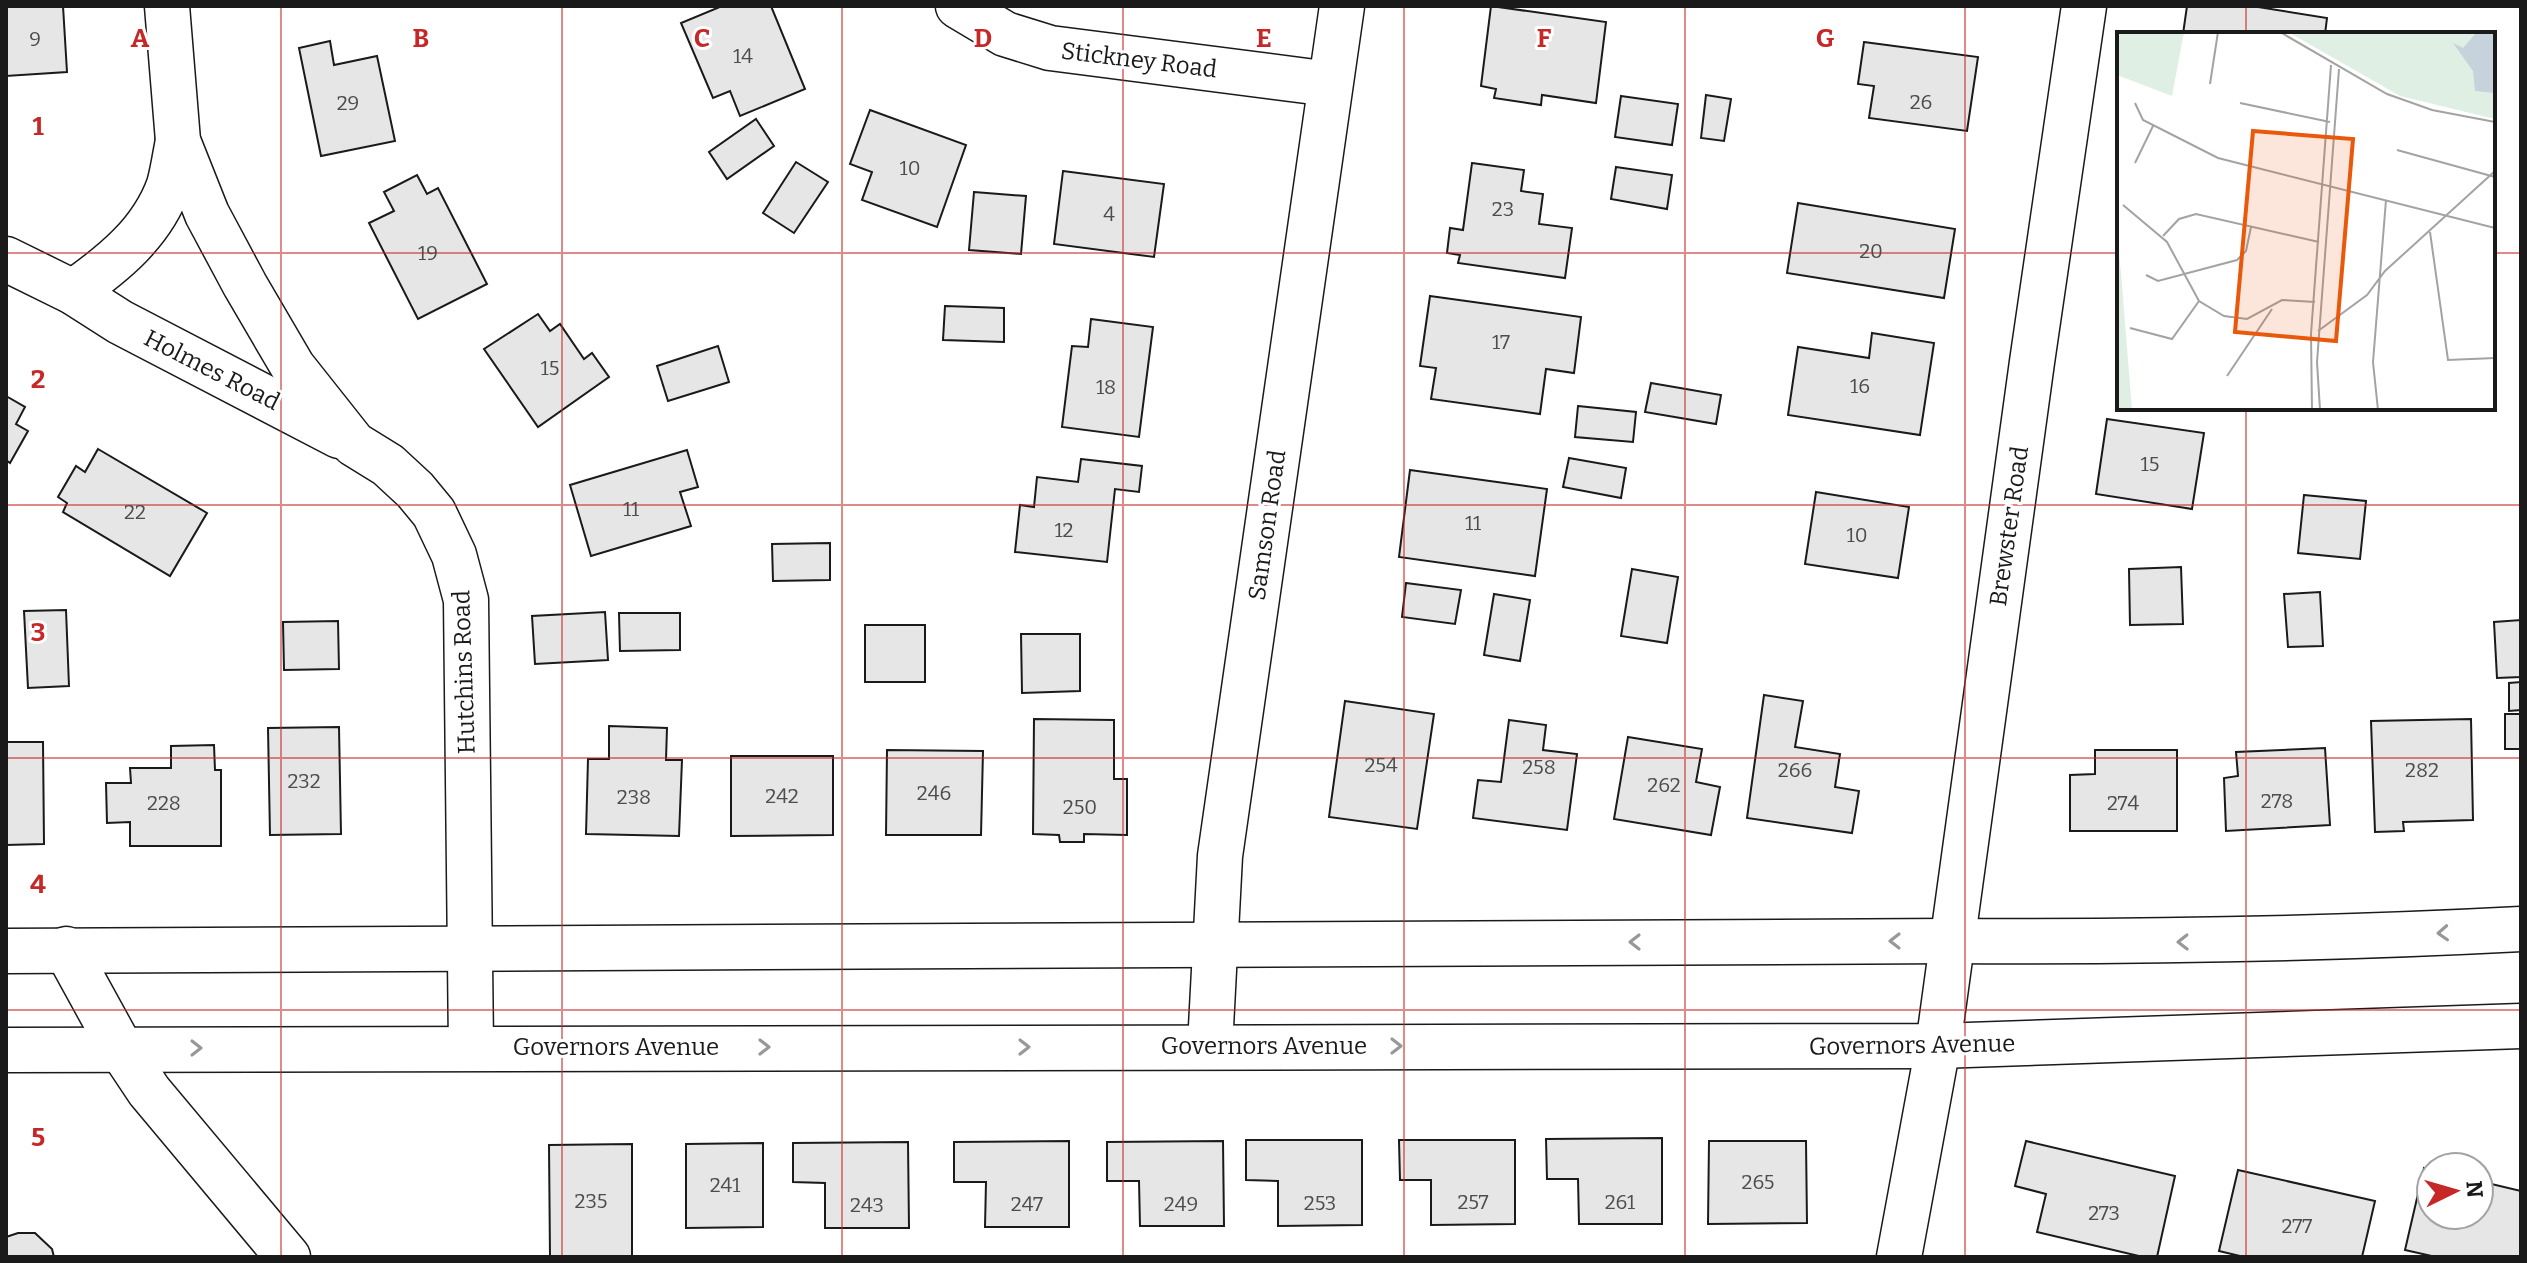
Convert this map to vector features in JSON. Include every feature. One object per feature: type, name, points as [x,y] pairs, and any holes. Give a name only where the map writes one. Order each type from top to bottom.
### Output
[{"type":"street","name":"Hutchins Road","points":[[167,6],[178,141],[207,214],[293,367],[354,444],[388,465],[434,513],[460,572],[466,600],[471,1048]]},
{"type":"street","name":"Stickney Road","points":[[958,6],[1005,34],[1050,48],[1330,84]]},
{"type":"street","name":"Samson Road","points":[[1210,1046],[1220,856],[1342,6]]},
{"type":"street","name":"Brewster Road","points":[[1899,1257],[1938,1046],[2084,6]]},
{"type":"street","points":[[73,292],[108,268],[133,245],[152,218],[169,185],[178,141]]},
{"type":"street","name":"Holmes Road","points":[[6,259],[354,444]]},
{"type":"street","points":[[6,951],[2193,942],[2521,929]]},
{"type":"street","points":[[66,949],[121,1049],[149,1091],[288,1257]]},
{"type":"street","name":"Governors Avenue","points":[[6,1050],[1938,1046],[2521,1026]]},
{"type":"building","points":[[6,6],[63,6],[67,72],[6,76]]},
{"type":"building","points":[[722,6],[771,6],[805,89],[740,116],[730,91],[713,98],[681,23]]},
{"type":"building","points":[[1491,6],[1606,22],[1596,103],[1542,95],[1541,105],[1494,98],[1496,89],[1481,86]]},
{"type":"building","points":[[2187,6],[2252,6],[2327,18],[2325,32],[2183,32]]},
{"type":"building","points":[[330,41],[334,65],[377,56],[395,141],[321,156],[299,48]]},
{"type":"building","points":[[1864,42],[1978,57],[1967,131],[1869,118],[1874,86],[1858,84]]},
{"type":"building","points":[[1706,95],[1731,99],[1724,141],[1701,138]]},
{"type":"building","points":[[1621,96],[1678,104],[1672,145],[1615,137]]},
{"type":"building","points":[[870,110],[966,145],[937,227],[862,200],[872,172],[850,164]]},
{"type":"building","points":[[756,119],[774,146],[727,179],[709,152]]},
{"type":"building","points":[[796,162],[828,182],[794,233],[763,213]]},
{"type":"building","points":[[1472,163],[1524,170],[1521,191],[1543,194],[1539,224],[1572,228],[1565,278],[1458,263],[1460,255],[1447,253],[1450,228],[1463,230]]},
{"type":"building","points":[[1616,167],[1672,175],[1667,209],[1611,199]]},
{"type":"building","points":[[1063,171],[1164,184],[1154,257],[1054,244]]},
{"type":"building","points":[[417,175],[427,194],[438,188],[487,284],[418,319],[369,223],[394,211],[384,192]]},
{"type":"building","points":[[974,192],[1026,196],[1021,254],[969,250]]},
{"type":"building","points":[[1798,203],[1955,229],[1944,298],[1787,273]]},
{"type":"building","points":[[1430,296],[1581,317],[1574,373],[1546,369],[1540,414],[1431,399],[1436,368],[1420,366]]},
{"type":"building","points":[[945,306],[1004,308],[1004,342],[943,340]]},
{"type":"building","points":[[538,314],[550,331],[560,324],[584,359],[592,353],[609,377],[538,427],[484,349]]},
{"type":"building","points":[[1091,319],[1153,327],[1139,437],[1062,427],[1072,346],[1088,347]]},
{"type":"building","points":[[1872,333],[1934,343],[1920,435],[1788,415],[1798,347],[1869,358]]},
{"type":"building","points":[[718,346],[729,382],[668,401],[657,366]]},
{"type":"building","points":[[1651,383],[1721,395],[1716,424],[1645,412]]},
{"type":"building","points":[[6,396],[25,407],[16,424],[28,431],[10,463],[6,460]]},
{"type":"building","points":[[1578,406],[1636,412],[1633,442],[1575,437]]},
{"type":"building","points":[[2107,419],[2204,433],[2192,509],[2096,494]]},
{"type":"building","points":[[98,449],[207,513],[170,576],[63,512],[67,503],[58,497],[76,466],[85,472]]},
{"type":"building","points":[[687,450],[698,487],[680,492],[691,526],[591,556],[570,485]]},
{"type":"building","points":[[1569,458],[1626,468],[1621,498],[1563,487]]},
{"type":"building","points":[[1081,459],[1142,466],[1139,492],[1115,489],[1107,562],[1015,552],[1020,505],[1034,507],[1037,477],[1078,482]]},
{"type":"building","points":[[1410,470],[1547,489],[1535,576],[1399,557]]},
{"type":"building","points":[[1816,492],[1909,507],[1898,578],[1805,564]]},
{"type":"building","points":[[2304,495],[2366,501],[2360,559],[2298,553]]},
{"type":"building","points":[[830,543],[830,580],[773,581],[772,544]]},
{"type":"building","points":[[2181,567],[2183,624],[2130,625],[2129,569]]},
{"type":"building","points":[[1632,569],[1678,577],[1667,643],[1621,636]]},
{"type":"building","points":[[1406,583],[1461,590],[1455,624],[1402,617]]},
{"type":"building","points":[[2320,592],[2323,646],[2288,647],[2284,594]]},
{"type":"building","points":[[1494,594],[1530,600],[1520,661],[1484,655]]},
{"type":"building","points":[[66,610],[69,686],[28,688],[24,611]]},
{"type":"building","points":[[605,612],[608,660],[535,664],[532,616]]},
{"type":"building","points":[[619,613],[680,613],[680,650],[620,651]]},
{"type":"building","points":[[2521,620],[2521,677],[2497,678],[2494,622]]},
{"type":"building","points":[[338,621],[339,669],[284,670],[283,622]]},
{"type":"building","points":[[865,625],[925,625],[925,682],[865,682]]},
{"type":"building","points":[[1021,634],[1080,634],[1080,691],[1022,693]]},
{"type":"building","points":[[2521,682],[2521,710],[2509,711],[2509,683]]},
{"type":"building","points":[[1764,695],[1803,701],[1795,747],[1840,754],[1835,787],[1859,791],[1852,833],[1747,818]]},
{"type":"building","points":[[1345,701],[1434,714],[1417,829],[1329,817]]},
{"type":"building","points":[[2505,714],[2521,714],[2521,820],[2520,749],[2505,749]]},
{"type":"building","points":[[1034,719],[1114,720],[1114,779],[1127,779],[1127,835],[1084,834],[1084,842],[1060,842],[1059,835],[1033,834]]},
{"type":"building","points":[[2471,719],[2473,820],[2403,822],[2404,831],[2375,832],[2371,721]]},
{"type":"building","points":[[1509,720],[1546,725],[1543,750],[1577,754],[1567,830],[1473,818],[1478,780],[1501,782]]},
{"type":"building","points":[[609,726],[667,728],[666,760],[682,760],[679,836],[586,834],[588,759],[609,759]]},
{"type":"building","points":[[339,727],[341,834],[270,835],[268,728]]},
{"type":"building","points":[[1628,737],[1702,749],[1696,782],[1720,787],[1711,835],[1614,819]]},
{"type":"building","points":[[6,742],[43,742],[44,844],[6,845]]},
{"type":"building","points":[[214,745],[215,770],[221,770],[221,846],[130,846],[130,822],[107,823],[106,783],[131,783],[130,768],[171,768],[171,746]]},
{"type":"building","points":[[2325,748],[2330,825],[2226,831],[2224,778],[2238,776],[2236,752]]},
{"type":"building","points":[[887,750],[983,751],[981,835],[886,835]]},
{"type":"building","points":[[2095,750],[2177,750],[2177,831],[2070,831],[2070,775],[2095,774]]},
{"type":"building","points":[[731,756],[833,756],[833,835],[731,836]]},
{"type":"building","points":[[1662,1138],[1662,1224],[1579,1224],[1578,1179],[1547,1179],[1546,1139]]},
{"type":"building","points":[[1246,1140],[1362,1140],[1362,1225],[1278,1226],[1278,1181],[1246,1180]]},
{"type":"building","points":[[1399,1140],[1515,1140],[1515,1224],[1431,1225],[1431,1180],[1400,1180]]},
{"type":"building","points":[[1069,1141],[1069,1227],[985,1227],[986,1182],[954,1182],[954,1142]]},
{"type":"building","points":[[1223,1141],[1224,1226],[1140,1226],[1139,1181],[1107,1181],[1107,1142]]},
{"type":"building","points":[[1709,1141],[1806,1141],[1807,1223],[1708,1224]]},
{"type":"building","points":[[2026,1141],[2175,1176],[2157,1257],[2143,1257],[2037,1232],[2046,1194],[2015,1186]]},
{"type":"building","points":[[908,1142],[909,1228],[825,1228],[825,1183],[793,1182],[793,1143]]},
{"type":"building","points":[[763,1143],[763,1227],[686,1228],[686,1144]]},
{"type":"building","points":[[632,1144],[632,1257],[550,1257],[549,1145]]},
{"type":"building","points":[[2238,1170],[2375,1201],[2362,1257],[2244,1257],[2219,1251]]},
{"type":"building","points":[[2495,1185],[2521,1191],[2521,1257],[2436,1257],[2405,1250],[2415,1207],[2415,1231],[2495,1231]]},
{"type":"building","points":[[35,1233],[52,1249],[54,1257],[6,1257],[6,1237]]}]
